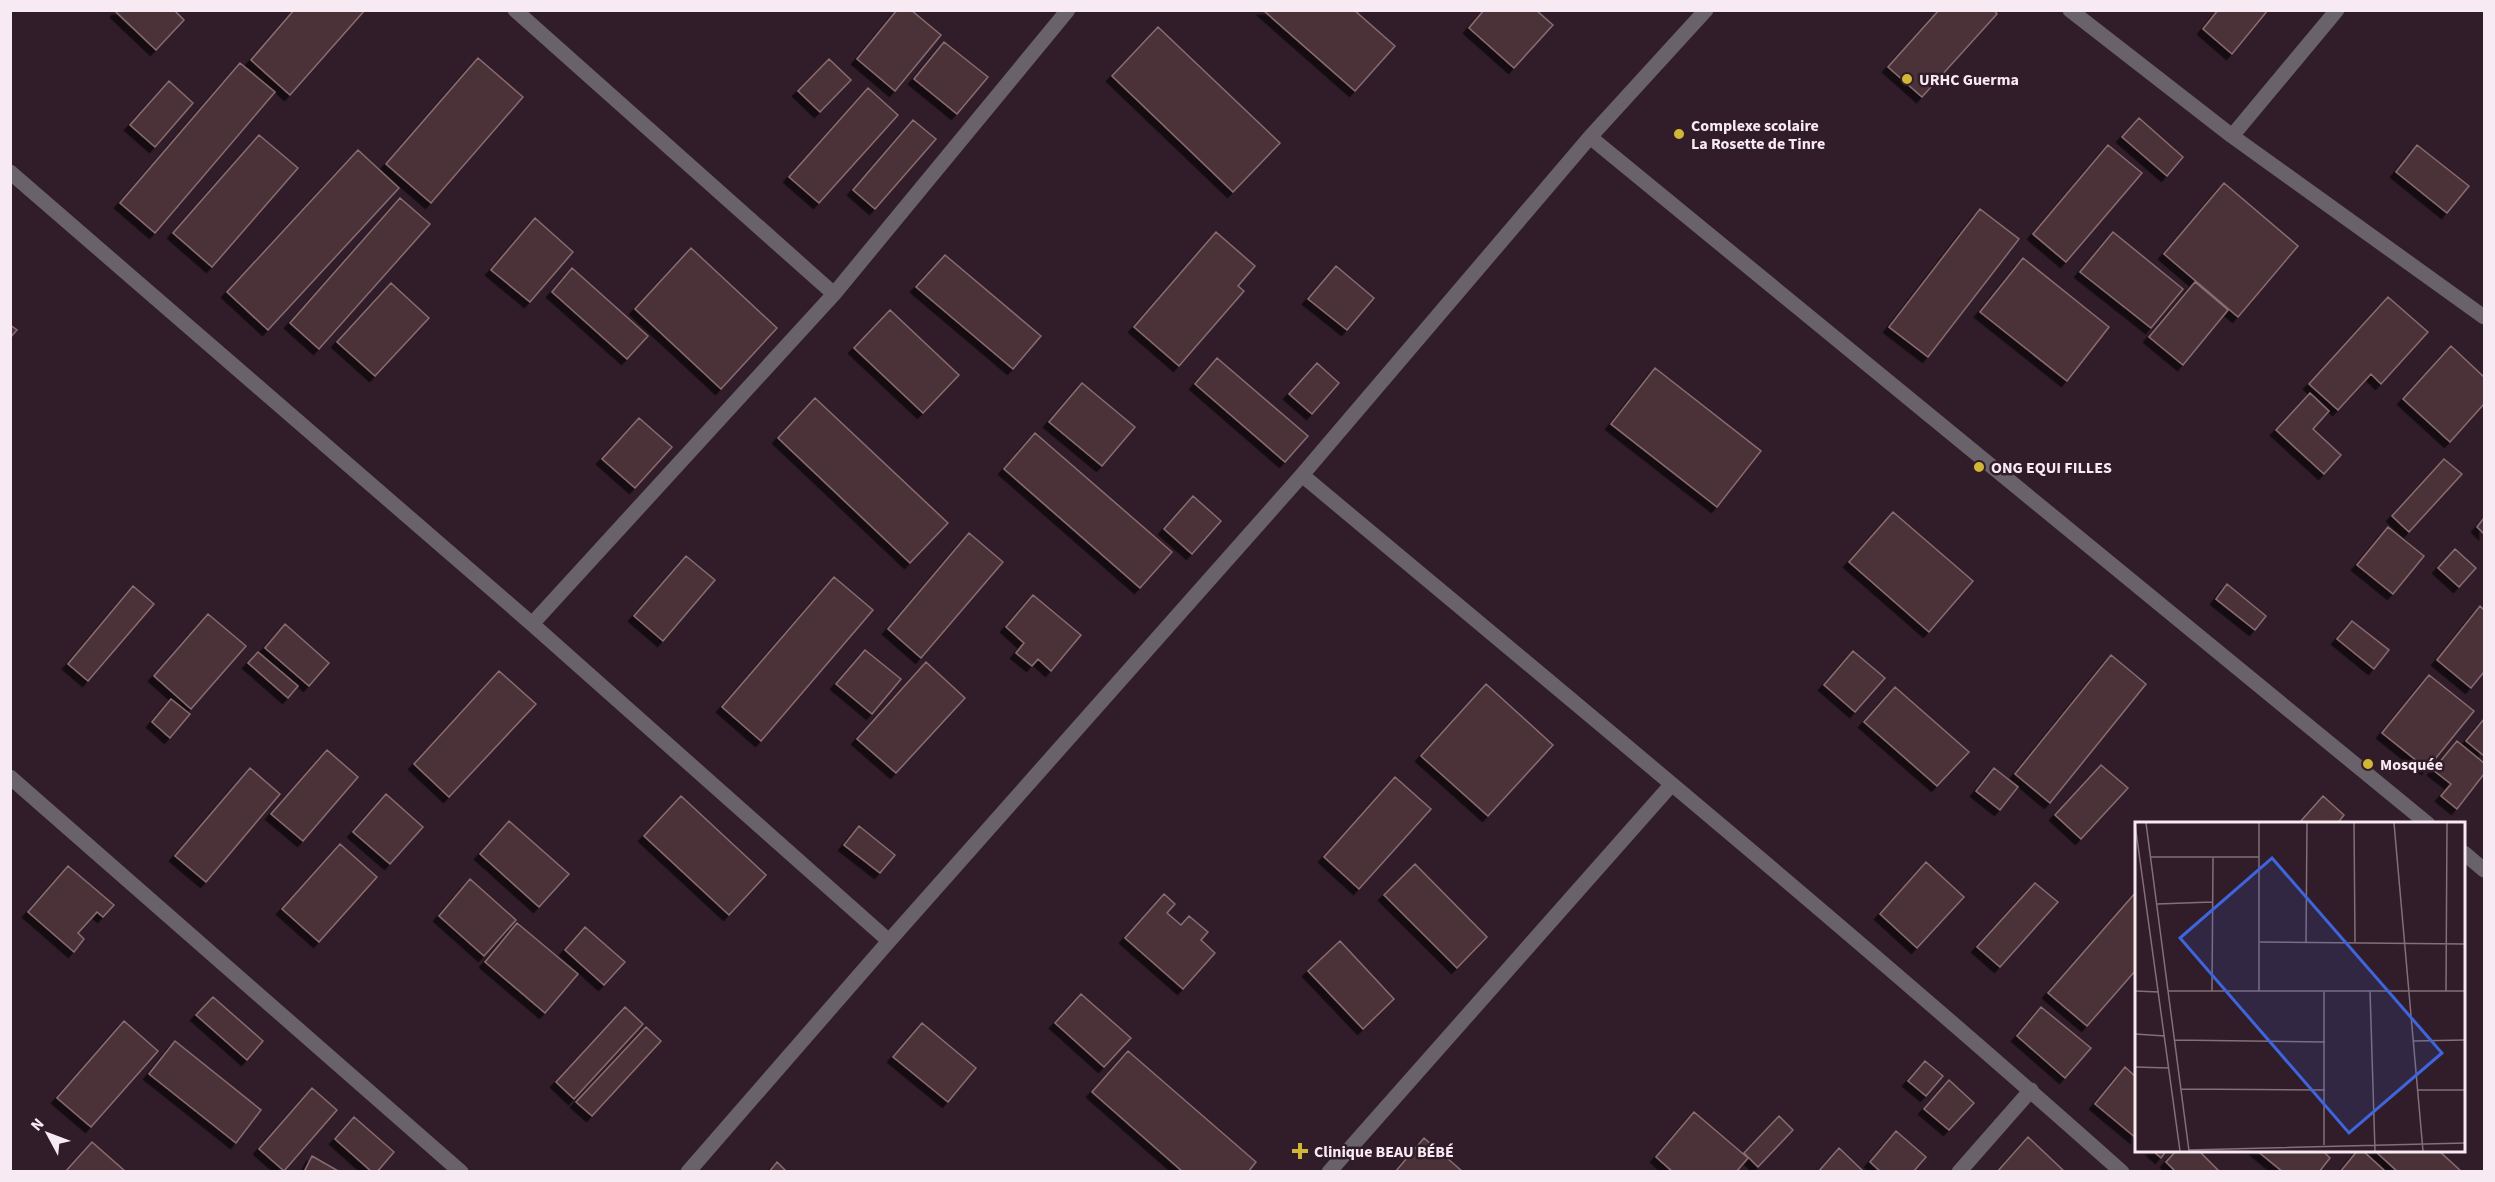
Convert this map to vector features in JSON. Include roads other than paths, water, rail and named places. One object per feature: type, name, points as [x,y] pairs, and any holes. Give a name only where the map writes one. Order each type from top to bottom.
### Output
[{"type":"street","points":[[515,10],[834,294]]},
{"type":"street","points":[[532,624],[834,294],[1068,10]]},
{"type":"street","points":[[688,1172],[889,941],[1302,475],[1590,137],[1706,10]]},
{"type":"street","points":[[2070,10],[2232,136],[2484,317]]},
{"type":"street","points":[[2232,136],[2337,10]]},
{"type":"street","points":[[1590,137],[2426,822]]},
{"type":"street","points":[[10,172],[532,624],[889,941]]},
{"type":"street","points":[[1302,475],[1672,784],[2031,1090],[2122,1172]]},
{"type":"street","points":[[10,777],[461,1172]]},
{"type":"street","points":[[1329,1172],[1672,784]]},
{"type":"street","points":[[2465,855],[2484,870]]},
{"type":"street","points":[[1959,1172],[2031,1090]]},
{"type":"place","name":"URHC Guerma","points":[[1907,79]]},
{"type":"place","name":"Complexe scolaire La Rosette de Tinre","points":[[1679,134]]},
{"type":"place","name":"ONG EQUI FILLES","points":[[1979,467]]},
{"type":"place","name":"Mosquée","points":[[2368,764]]},
{"type":"place","name":"Clinique BEAU BÉBÉ","points":[[1300,1151]]}]
